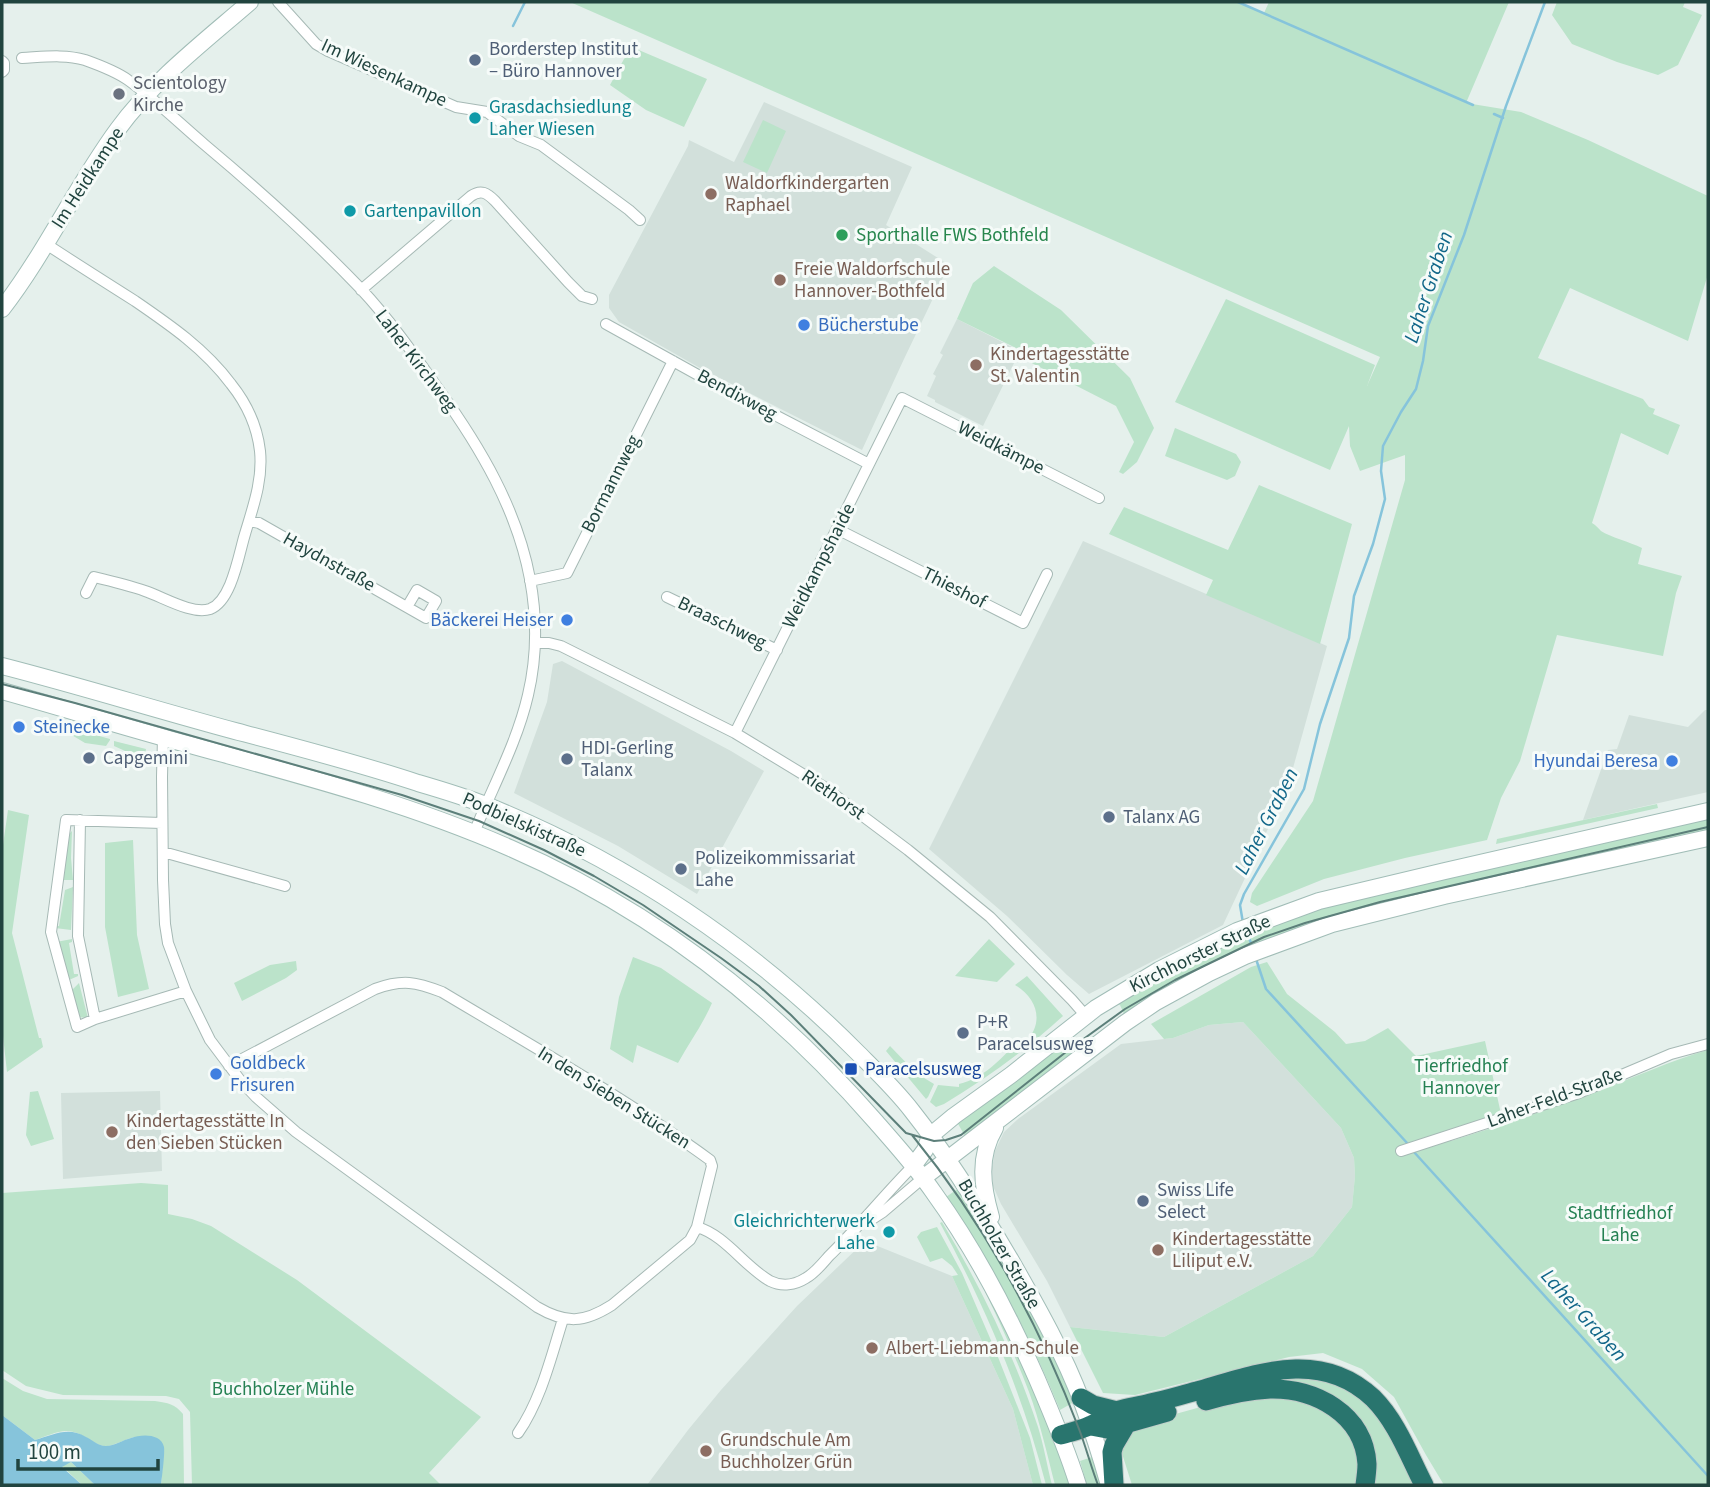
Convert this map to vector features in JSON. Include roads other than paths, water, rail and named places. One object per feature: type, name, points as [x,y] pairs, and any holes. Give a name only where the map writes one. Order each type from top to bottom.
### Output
[{"type":"highway","points":[[1081,1398],[1122,1417],[1163,1400],[1264,1372],[1300,1368],[1320,1370],[1348,1381],[1372,1398],[1399,1434],[1424,1485]]},
{"type":"highway","points":[[1061,1436],[1122,1417],[1250,1391],[1291,1390],[1315,1395],[1345,1416],[1356,1429],[1363,1444],[1367,1464],[1365,1485]]},
{"type":"highway","points":[[1112,1485],[1114,1445],[1122,1417]]},
{"type":"main road","name":"Im Heidkampe","points":[[2,309],[125,120],[147,96],[250,2]]},
{"type":"main road","name":"Podbielskistraße","points":[[2,666],[342,759],[486,805],[558,836],[678,906],[804,1002],[897,1094],[948,1160]]},
{"type":"main road","name":"Podbielskistraße","points":[[2,691],[389,801],[474,833],[589,887],[656,927],[715,969],[771,1014],[845,1086],[918,1172]]},
{"type":"main road","name":"Kirchhorster Straße","points":[[918,1172],[930,1136],[1086,1016],[1159,970],[1237,931],[1320,901],[1708,811]]},
{"type":"main road","name":"Kirchhorster Straße","points":[[918,1172],[948,1160],[1103,1040],[1156,1002],[1209,972],[1332,924],[1444,896],[1708,838]]},
{"type":"main road","points":[[1086,1016],[1103,1040]]},
{"type":"main road","points":[[995,1233],[983,1187],[982,1171],[988,1140],[998,1122]]},
{"type":"main road","name":"Buchholzer Straße","points":[[948,1160],[995,1233],[1032,1298],[1081,1398],[1112,1485]]},
{"type":"main road","name":"Buchholzer Straße","points":[[918,1172],[943,1205],[988,1278],[1020,1339],[1061,1436],[1078,1485]]},
{"type":"street","name":"Im Wiesenkampe","points":[[278,2],[316,44],[456,107],[487,112],[519,136],[541,145],[640,220]]},
{"type":"street","name":"Laher Kirchweg","points":[[22,58],[74,57],[127,79],[261,192],[312,239],[361,290],[414,355],[483,456],[520,535],[530,581],[535,643],[528,697],[474,833]]},
{"type":"street","points":[[361,290],[471,196],[482,192],[489,194],[582,296],[592,299]]},
{"type":"street","points":[[46,244],[185,335],[205,354],[229,381],[251,415],[260,454],[260,472],[250,521],[236,569],[221,601],[214,607],[208,610],[194,609],[94,577],[86,593]]},
{"type":"street","name":"Bendixweg","points":[[606,324],[869,464]]},
{"type":"street","name":"Bormannweg","points":[[530,581],[567,573],[673,361]]},
{"type":"street","name":"Weidkampshaide","points":[[735,733],[902,398]]},
{"type":"street","name":"Weidkämpe","points":[[902,398],[1099,498]]},
{"type":"street","name":"Haydnstraße","points":[[250,521],[259,523],[407,607]]},
{"type":"street","name":"Thieshof","points":[[837,529],[1023,623],[1047,574]]},
{"type":"street","name":"Braaschweg","points":[[667,597],[777,650]]},
{"type":"street","name":"Riethorst","points":[[535,643],[561,646],[735,733],[816,782],[920,860],[1000,926],[1086,1016]]},
{"type":"street","points":[[163,738],[165,924],[168,943],[186,991],[210,1040],[256,1097],[296,1132],[537,1307],[563,1319],[538,1394],[518,1433]]},
{"type":"street","points":[[162,823],[65,820],[51,932],[77,1027],[186,991]]},
{"type":"street","points":[[80,820],[78,936],[95,1019]]},
{"type":"street","points":[[163,852],[285,886]]},
{"type":"street","name":"In den Sieben Stücken","points":[[229,1066],[375,989],[400,982],[422,984],[442,992],[609,1092],[710,1160],[712,1166],[697,1227],[690,1240],[601,1312],[587,1317],[563,1319]]},
{"type":"street","name":"Laher-Feld-Straße","points":[[1401,1151],[1579,1093],[1671,1054],[1708,1044]]},
{"type":"street","points":[[697,1227],[708,1230],[772,1282],[787,1286],[805,1279],[855,1231],[877,1204],[918,1172]]},
{"type":"street","points":[[855,1231],[883,1212],[918,1172]]},
{"type":"water","points":[[2,1415],[35,1440],[60,1432],[73,1432],[106,1446],[140,1436],[155,1437],[164,1447],[161,1485],[95,1485],[71,1462],[62,1467],[82,1485],[2,1485]]},
{"type":"waterway","points":[[513,26],[525,2]]},
{"type":"waterway","points":[[1238,2],[1473,105]]},
{"type":"waterway","name":"Laher Graben","points":[[1243,923],[1240,905],[1244,894],[1304,789],[1320,724],[1349,638],[1354,596],[1373,544],[1385,499],[1381,471],[1383,446],[1416,389],[1428,326],[1464,235],[1506,106],[1545,2]]},
{"type":"waterway","points":[[1494,114],[1503,118]]},
{"type":"waterway","name":"Laher Graben","points":[[1247,932],[1252,946]]},
{"type":"waterway","name":"Laher Graben","points":[[1256,959],[1266,989],[1408,1144]]},
{"type":"waterway","name":"Laher Graben","points":[[1414,1152],[1708,1476]]},
{"type":"tram line","points":[[2,684],[402,795],[479,821],[544,850],[643,905],[759,986],[791,1015],[906,1133],[934,1141],[961,1135],[1125,1009],[1175,980],[1264,937],[1380,902],[1708,827]]},
{"type":"tram line","points":[[912,1135],[962,1203],[1007,1275],[1063,1390],[1098,1485]]},
{"type":"place","name":"Borderstep Institut – Büro Hannover","points":[[475,60]]},
{"type":"place","name":"Scientology Kirche","points":[[119,94]]},
{"type":"place","name":"Grasdachsiedlung Laher Wiesen","points":[[475,118]]},
{"type":"place","name":"Waldorfkindergarten Raphael","points":[[711,194]]},
{"type":"place","name":"Gartenpavillon","points":[[350,211]]},
{"type":"place","name":"Sporthalle FWS Bothfeld","points":[[842,235]]},
{"type":"place","name":"Freie Waldorfschule Hannover-Bothfeld","points":[[780,280]]},
{"type":"place","name":"Bücherstube","points":[[804,325]]},
{"type":"place","name":"Kindertagesstätte St. Valentin","points":[[976,365]]},
{"type":"place","name":"Bäckerei Heiser","points":[[567,620]]},
{"type":"place","name":"Steinecke","points":[[19,727]]},
{"type":"place","name":"Capgemini","points":[[89,758]]},
{"type":"place","name":"HDI-Gerling Talanx","points":[[567,759]]},
{"type":"place","name":"Hyundai Beresa","points":[[1672,761]]},
{"type":"place","name":"Talanx AG","points":[[1109,817]]},
{"type":"place","name":"Polizeikommissariat Lahe","points":[[681,869]]},
{"type":"place","name":"P+R Paracelsusweg","points":[[963,1033]]},
{"type":"place","name":"Paracelsusweg","points":[[851,1069]]},
{"type":"place","name":"Goldbeck Frisuren","points":[[216,1074]]},
{"type":"place","name":"Kindertagesstätte In den Sieben Stücken","points":[[112,1132]]},
{"type":"place","name":"Swiss Life Select","points":[[1143,1201]]},
{"type":"place","name":"Gleichrichterwerk Lahe","points":[[889,1232]]},
{"type":"place","name":"Kindertagesstätte Liliput e.V.","points":[[1158,1250]]},
{"type":"place","name":"Albert-Liebmann-Schule","points":[[872,1348]]},
{"type":"place","name":"Grundschule Am Buchholzer Grün","points":[[706,1451]]},
{"type":"park label","name":"Tierfriedhof Hannover","points":[[1461,1077]]},
{"type":"park label","name":"Stadtfriedhof Lahe","points":[[1620,1224]]},
{"type":"park label","name":"Buchholzer Mühle","points":[[283,1389]]}]
